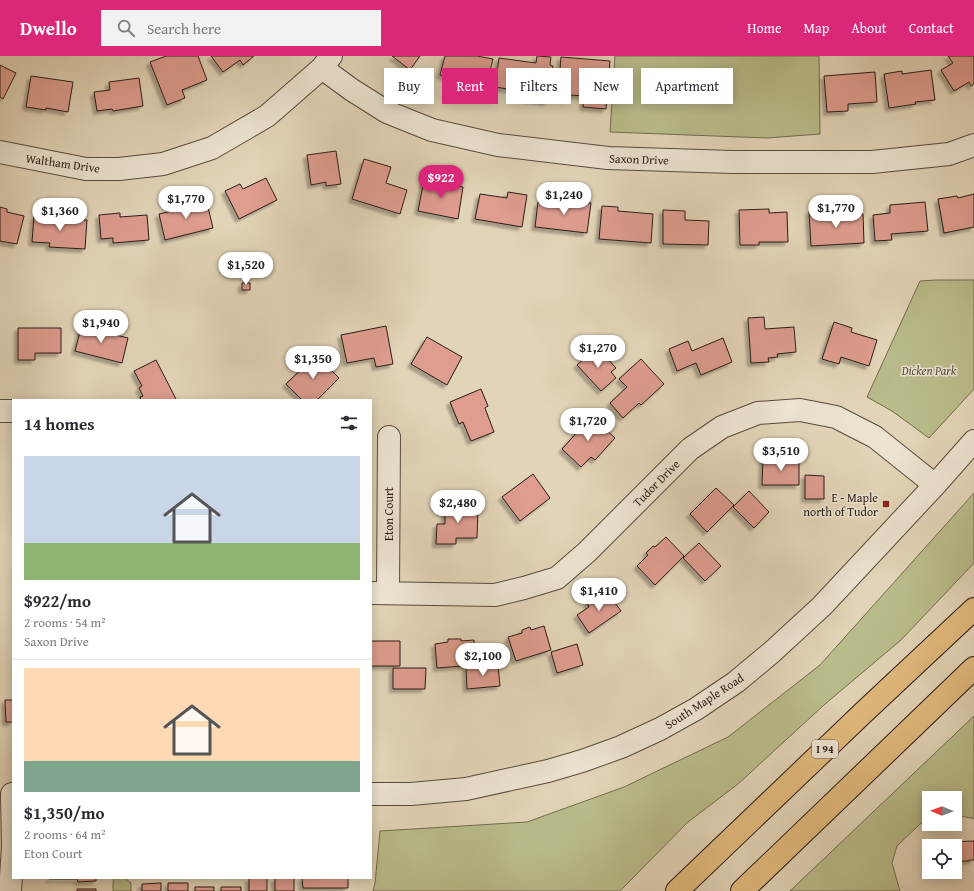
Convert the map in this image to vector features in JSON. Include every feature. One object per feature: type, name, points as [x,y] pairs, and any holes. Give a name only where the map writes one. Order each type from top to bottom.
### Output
[{"type":"highway","name":"I 94","points":[[677,891],[974,609]]},
{"type":"highway","points":[[742,891],[974,668]]},
{"type":"street","name":"Saxon Drive","points":[[326,62],[352,90],[387,112],[432,130],[506,146],[608,158],[732,162],[872,162],[949,154],[974,145]]},
{"type":"street","name":"Waltham Drive","points":[[0,152],[86,169],[119,169],[163,164],[212,148],[267,116],[326,62]]},
{"type":"street","name":"Tudor Drive","points":[[380,592],[495,595],[557,578],[587,552],[690,449],[722,427],[758,413],[800,410],[836,417],[875,437],[935,485]]},
{"type":"street","points":[[0,411],[12,411]]},
{"type":"street","name":"Eton Court","points":[[380,592],[389,436]]},
{"type":"street","name":"South Maple Road","points":[[372,794],[411,794],[466,788],[548,771],[621,747],[660,729],[696,709],[736,682],[772,652],[822,606],[974,441]]},
{"type":"street","points":[[8,794],[12,836]]},
{"type":"street","points":[[10,891],[12,862]]},
{"type":"green space","points":[[615,56],[819,56],[820,134],[767,138],[610,132],[612,104],[633,104],[633,68],[614,68]]},
{"type":"green space","name":"Dicken Park","points":[[974,280],[974,389],[929,438],[892,411],[867,397],[920,281]]},
{"type":"green space","points":[[974,493],[974,563],[901,640],[824,705],[738,784],[688,822],[620,891],[373,891],[380,831],[527,822],[624,787],[728,737],[820,665]]},
{"type":"green space","points":[[974,716],[974,819],[962,816],[962,791],[922,791],[922,823],[897,846],[892,863],[900,891],[790,891]]},
{"type":"green space","points":[[114,879],[126,879],[131,883],[131,891],[113,891]]},
{"type":"building","points":[[166,56],[198,56],[207,80],[182,90],[185,98],[167,105],[150,62]]},
{"type":"building","points":[[211,56],[254,56],[243,65],[240,60],[223,72]]},
{"type":"building","points":[[392,56],[420,56],[411,68],[407,68]]},
{"type":"building","points":[[445,56],[477,56],[493,59],[491,68],[442,68],[442,75],[440,75]]},
{"type":"building","points":[[537,56],[551,57],[550,65],[553,66],[553,68],[506,68],[506,89],[498,87],[499,58],[536,63]]},
{"type":"building","points":[[948,56],[974,56],[974,84],[971,86],[969,82],[954,91],[941,70],[953,63]]},
{"type":"building","points":[[561,57],[610,61],[609,68],[579,68],[579,96],[571,95],[571,68],[560,68]]},
{"type":"building","points":[[0,65],[16,73],[3,99],[0,97]]},
{"type":"building","points":[[931,70],[935,100],[915,102],[916,104],[889,108],[884,74],[902,71],[902,74]]},
{"type":"building","points":[[875,72],[877,102],[848,104],[848,111],[827,112],[824,76]]},
{"type":"building","points":[[31,76],[73,82],[68,112],[46,108],[46,110],[26,107]]},
{"type":"building","points":[[139,78],[143,106],[113,111],[112,109],[97,111],[94,92],[110,90],[109,82]]},
{"type":"building","points":[[583,104],[606,104],[606,109],[583,107]]},
{"type":"building","points":[[336,151],[341,184],[326,186],[326,182],[311,185],[307,155]]},
{"type":"building","points":[[364,159],[391,167],[386,183],[407,190],[400,214],[352,199]]},
{"type":"building","points":[[266,178],[277,200],[239,219],[225,191],[240,184],[243,189]]},
{"type":"building","points":[[424,180],[463,187],[458,219],[418,211]]},
{"type":"building","points":[[508,192],[527,195],[522,227],[475,219],[480,194],[507,198]]},
{"type":"building","points":[[974,194],[974,227],[944,233],[938,199],[957,196],[958,198]]},
{"type":"building","points":[[206,199],[213,228],[165,240],[159,214],[176,210],[175,206]]},
{"type":"building","points":[[559,199],[591,203],[587,233],[535,227],[538,202],[558,205]]},
{"type":"building","points":[[925,202],[928,231],[891,234],[892,240],[875,241],[873,215],[890,213],[890,205]]},
{"type":"building","points":[[602,206],[618,207],[618,211],[653,214],[651,243],[599,239]]},
{"type":"building","points":[[0,207],[7,209],[7,212],[24,216],[17,244],[0,241]]},
{"type":"building","points":[[769,209],[769,213],[787,212],[788,242],[759,242],[759,245],[740,245],[739,210]]},
{"type":"building","points":[[663,210],[685,211],[685,220],[709,221],[708,245],[663,244]]},
{"type":"building","points":[[831,210],[831,215],[863,214],[864,243],[811,246],[809,211]]},
{"type":"building","points":[[120,213],[120,217],[147,215],[149,240],[113,243],[113,238],[101,239],[99,215]]},
{"type":"building","points":[[34,216],[87,220],[85,249],[49,247],[50,243],[32,242]]},
{"type":"building","points":[[242,283],[250,283],[250,290],[242,290]]},
{"type":"building","points":[[764,317],[765,329],[794,327],[796,352],[777,354],[778,357],[768,358],[769,362],[751,363],[748,318]]},
{"type":"building","points":[[834,322],[852,328],[851,332],[877,340],[869,366],[841,357],[839,364],[822,359]]},
{"type":"building","points":[[82,324],[113,332],[112,334],[128,338],[122,363],[75,351]]},
{"type":"building","points":[[386,326],[393,364],[376,367],[374,358],[347,363],[341,335]]},
{"type":"building","points":[[18,328],[61,328],[61,353],[35,353],[35,360],[18,360]]},
{"type":"building","points":[[427,337],[462,357],[447,385],[411,364]]},
{"type":"building","points":[[723,338],[732,362],[701,375],[696,363],[677,371],[669,349],[688,341],[692,351]]},
{"type":"building","points":[[597,347],[616,368],[611,372],[616,378],[601,391],[577,365]]},
{"type":"building","points":[[316,355],[339,378],[318,399],[301,399],[286,384]]},
{"type":"building","points":[[641,359],[664,384],[641,405],[639,403],[623,418],[610,403],[627,387],[619,379]]},
{"type":"building","points":[[156,360],[176,399],[141,399],[140,397],[143,396],[139,388],[142,386],[134,371]]},
{"type":"building","points":[[481,389],[488,406],[485,408],[494,432],[471,441],[463,422],[459,424],[450,402]]},
{"type":"building","points":[[589,414],[615,438],[595,460],[591,457],[581,467],[562,449],[579,430],[577,428]]},
{"type":"building","points":[[763,459],[799,459],[799,485],[762,485]]},
{"type":"building","points":[[533,474],[550,498],[520,521],[502,497]]},
{"type":"building","points":[[805,475],[824,476],[824,499],[805,499]]},
{"type":"building","points":[[716,488],[734,505],[707,532],[690,514]]},
{"type":"building","points":[[749,491],[769,512],[754,528],[733,507]]},
{"type":"building","points":[[467,503],[467,508],[478,508],[477,538],[456,538],[456,544],[436,544],[437,524],[445,524],[445,504]]},
{"type":"building","points":[[666,537],[684,556],[655,585],[637,566],[648,555],[646,553],[653,546],[655,547]]},
{"type":"building","points":[[699,543],[721,566],[705,581],[683,558]]},
{"type":"building","points":[[607,592],[621,611],[589,633],[577,615],[589,607],[587,603],[594,598],[595,601]]},
{"type":"building","points":[[544,626],[551,650],[516,661],[508,637],[522,633],[522,630],[530,627],[531,630]]},
{"type":"building","points":[[448,639],[461,639],[461,641],[474,640],[476,665],[437,668],[435,644],[448,642]]},
{"type":"building","points":[[372,641],[400,641],[400,666],[372,666]]},
{"type":"building","points":[[577,644],[583,665],[557,673],[551,652]]},
{"type":"building","points":[[498,665],[500,686],[467,689],[466,667]]},
{"type":"building","points":[[393,668],[426,668],[425,689],[393,689]]},
{"type":"building","points":[[5,700],[12,700],[12,722],[6,722]]},
{"type":"building","points":[[974,841],[974,860],[962,861],[962,842]]},
{"type":"building","points":[[77,879],[96,879],[96,881],[78,882]]},
{"type":"building","points":[[249,879],[267,879],[267,891],[249,891]]},
{"type":"building","points":[[275,879],[294,879],[294,891],[275,891]]},
{"type":"building","points":[[302,879],[348,879],[348,888],[303,888]]},
{"type":"building","points":[[161,883],[161,891],[142,891],[142,884]]},
{"type":"building","points":[[168,883],[188,883],[188,891],[168,891]]},
{"type":"building","points":[[195,887],[214,887],[214,891],[195,891]]},
{"type":"building","points":[[221,887],[241,887],[241,891],[221,891]]},
{"type":"building","points":[[77,889],[96,889],[96,891],[77,891]]},
{"type":"place","name":"E - Maple north of Tudor","points":[[886,504]]}]
